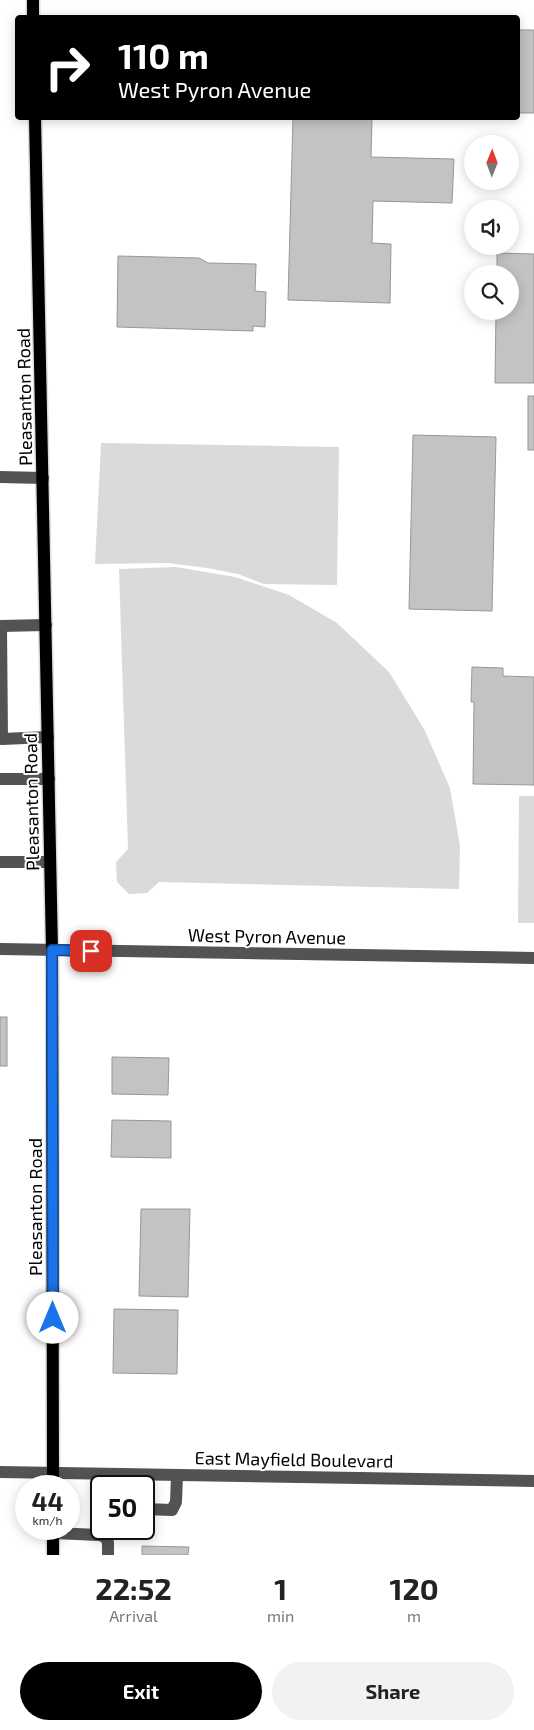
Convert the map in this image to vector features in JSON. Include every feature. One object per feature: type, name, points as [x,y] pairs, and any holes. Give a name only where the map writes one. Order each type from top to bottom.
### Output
[{"type":"main road","points":[[33,0],[33,15]]},
{"type":"main road","name":"Pleasanton Road","points":[[35,120],[52,950],[53,1473]]},
{"type":"main road","points":[[53,1540],[53,1555]]},
{"type":"street","points":[[0,477],[43,478]]},
{"type":"street","points":[[46,625],[1,626],[2,739],[48,738]]},
{"type":"street","points":[[0,779],[49,779]]},
{"type":"street","points":[[0,862],[50,862]]},
{"type":"street","name":"West Pyron Avenue","points":[[0,950],[534,958]]},
{"type":"street","name":"East Mayfield Boulevard","points":[[0,1472],[53,1473],[90,1477]]},
{"type":"street","points":[[155,1509],[172,1510],[176,1502],[177,1475]]},
{"type":"street","name":"East Mayfield Boulevard","points":[[155,1477],[177,1475],[534,1481]]},
{"type":"street","points":[[108,1540],[108,1555]]},
{"type":"shaded area","points":[[101,443],[339,447],[337,585],[264,584],[238,574],[168,563],[95,564]]},
{"type":"shaded area","points":[[176,567],[235,577],[289,595],[337,623],[389,672],[424,729],[450,788],[460,846],[459,889],[159,882],[147,893],[129,894],[117,882],[116,862],[128,849],[119,569]]},
{"type":"shaded area","points":[[519,796],[534,796],[534,923],[518,923]]},
{"type":"building","points":[[520,30],[534,30],[534,113],[520,113]]},
{"type":"building","points":[[293,120],[372,120],[371,157],[454,159],[452,203],[373,201],[372,243],[391,244],[390,303],[288,300]]},
{"type":"building","points":[[534,254],[534,383],[495,383],[496,320],[519,320],[519,265],[497,265],[497,255]]},
{"type":"building","points":[[118,256],[199,258],[208,263],[256,264],[255,291],[266,292],[265,327],[253,326],[253,331],[117,327]]},
{"type":"building","points":[[528,396],[534,396],[534,450],[528,450]]},
{"type":"building","points":[[413,435],[496,437],[492,611],[409,609]]},
{"type":"building","points":[[472,667],[503,668],[503,676],[534,677],[534,785],[473,784],[474,702],[471,702]]},
{"type":"building","points":[[0,1017],[7,1017],[7,1066],[0,1066]]},
{"type":"building","points":[[112,1057],[169,1058],[168,1095],[112,1094]]},
{"type":"building","points":[[112,1120],[171,1121],[171,1158],[111,1157]]},
{"type":"building","points":[[141,1209],[190,1209],[188,1297],[139,1296]]},
{"type":"building","points":[[114,1309],[178,1310],[177,1374],[113,1373]]},
{"type":"building","points":[[142,1546],[189,1547],[188,1555],[142,1555]]},
{"type":"route","points":[[53,1318],[52,950],[91,951]]}]
